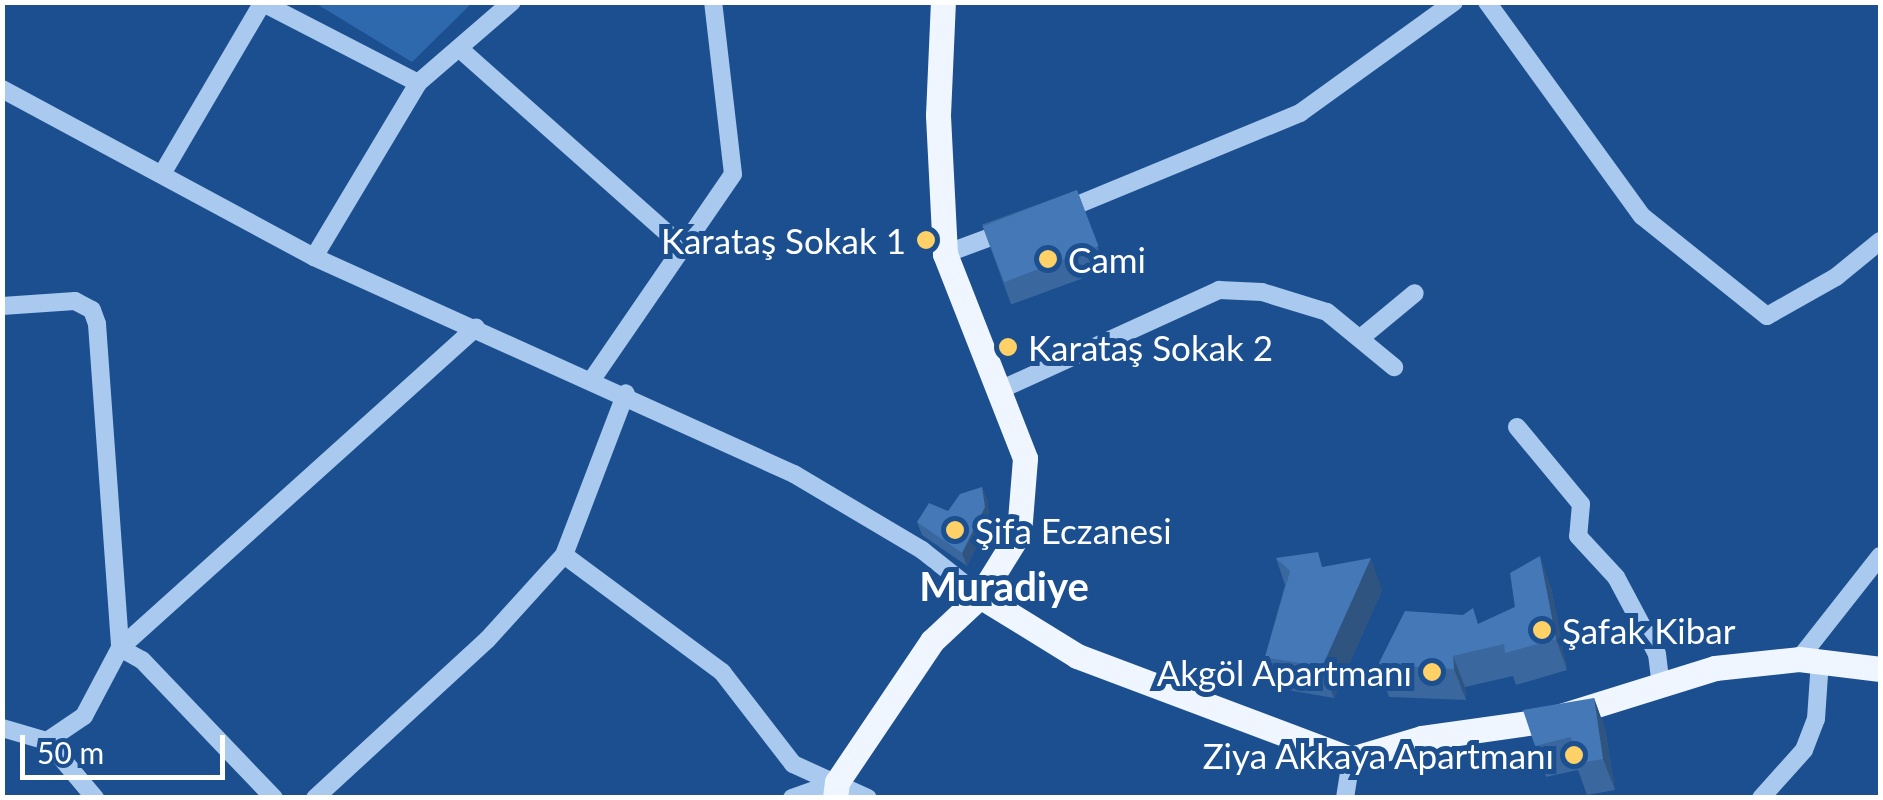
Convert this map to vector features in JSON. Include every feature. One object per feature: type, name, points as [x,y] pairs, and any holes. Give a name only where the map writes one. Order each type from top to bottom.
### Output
[{"type":"main road","points":[[836,790],[932,641],[980,596],[1019,533],[1025,458],[1002,388],[944,254],[938,116],[943,2]]},
{"type":"main road","points":[[980,596],[1078,656],[1350,759],[1422,738],[1548,720],[1715,668],[1810,660],[1880,669]]},
{"type":"street","points":[[314,256],[418,83],[461,50],[512,2]]},
{"type":"street","points":[[593,378],[733,174],[713,2]]},
{"type":"street","points":[[944,254],[1300,113],[1454,2]]},
{"type":"street","points":[[1487,2],[1642,216],[1767,316],[1836,277],[1880,242]]},
{"type":"street","points":[[162,174],[263,3],[418,83]]},
{"type":"street","points":[[461,50],[682,246]]},
{"type":"street","points":[[4,93],[314,256],[593,378],[794,474],[922,550],[980,596]]},
{"type":"street","points":[[1002,388],[1219,290],[1292,300],[1363,336],[1394,367]]},
{"type":"street","points":[[1363,336],[1415,293]]},
{"type":"street","points":[[2,306],[75,301],[92,310],[120,648]]},
{"type":"street","points":[[47,741],[84,716],[120,648],[476,327]]},
{"type":"street","points":[[315,798],[487,640],[564,556],[626,393]]},
{"type":"street","points":[[1517,426],[1581,504],[1578,536],[1616,577],[1656,654],[1661,686]]},
{"type":"street","points":[[564,556],[722,672],[793,764],[836,790],[868,798]]},
{"type":"street","points":[[1767,796],[1804,750],[1816,719],[1810,660],[1880,556]]},
{"type":"street","points":[[120,648],[142,660],[274,798]]},
{"type":"street","points":[[2,728],[47,741],[95,798]]},
{"type":"street","points":[[1344,798],[1350,759]]},
{"type":"street","points":[[792,798],[836,790]]},
{"type":"shaded area","points":[[315,2],[472,3],[412,62]]},
{"type":"building","points":[[1077,190],[1099,246],[1004,282],[983,226]]},
{"type":"building","points":[[982,487],[985,507],[962,553],[917,522],[929,503],[948,511],[960,494]]},
{"type":"building","points":[[1318,552],[1322,567],[1371,558],[1322,667],[1265,657],[1290,571],[1276,558]]},
{"type":"building","points":[[1540,556],[1556,639],[1505,653],[1504,644],[1453,656],[1454,669],[1378,665],[1405,611],[1463,615],[1473,608],[1478,624],[1515,607],[1510,573]]},
{"type":"building","points":[[1594,698],[1603,759],[1576,764],[1571,737],[1535,746],[1523,710]]},
{"type":"place","name":"Karataş Sokak 1","points":[[926,240]]},
{"type":"place","name":"Cami","points":[[1048,259]]},
{"type":"place","name":"Karataş Sokak 2","points":[[1008,347]]},
{"type":"place","name":"Şifa Eczanesi","points":[[955,530]]},
{"type":"place","name":"Şafak Kibar","points":[[1542,630]]},
{"type":"place","name":"Akgöl Apartmanı","points":[[1432,672]]},
{"type":"place","name":"Ziya Akkaya Apartmanı","points":[[1574,755]]},
{"type":"district","name":"Muradiye","points":[[1004,586]]}]
